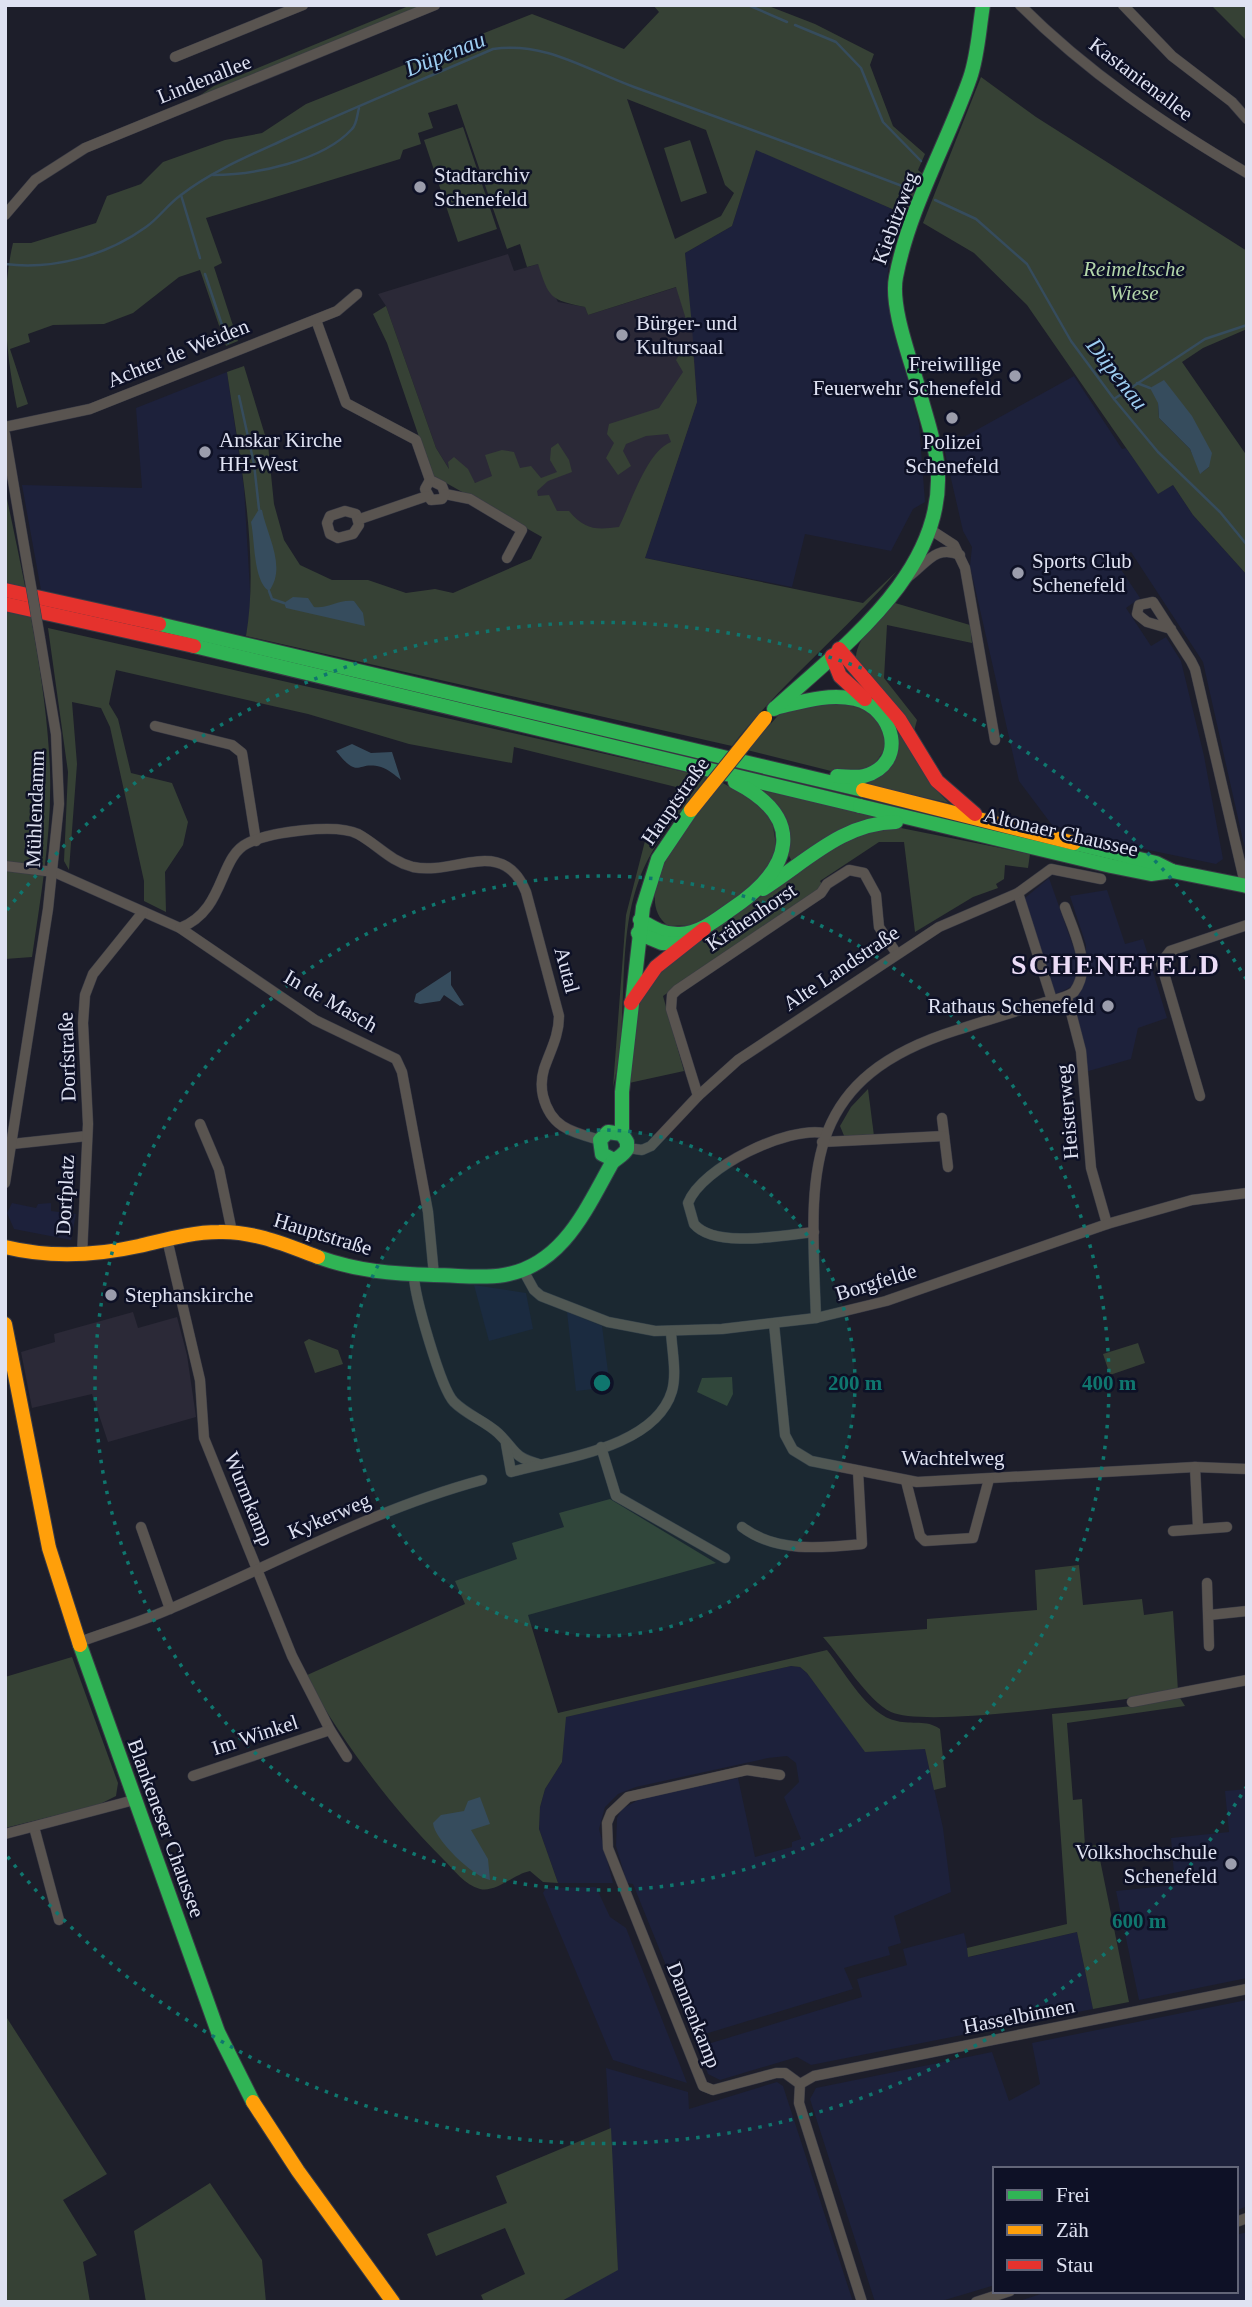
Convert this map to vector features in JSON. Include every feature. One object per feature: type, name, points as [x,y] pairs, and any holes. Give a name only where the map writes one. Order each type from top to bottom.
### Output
[{"type":"main road","name":"Kiebitzweg","points":[[889,598],[908,577],[931,530],[938,481],[937,463],[899,313],[895,280],[904,244],[971,75],[983,5]]},
{"type":"main road","points":[[5,590],[803,775],[824,773],[852,779],[873,773],[883,764],[892,744],[890,725],[881,712],[840,676],[836,653]]},
{"type":"main road","name":"Hauptstraße","points":[[610,1159],[600,1150],[611,1135],[622,1091],[639,926],[647,890],[659,859],[691,810],[770,713],[836,653],[889,598]]},
{"type":"main road","points":[[5,604],[356,683],[940,826]]},
{"type":"main road","points":[[836,653],[904,727],[937,786],[951,799],[989,822]]},
{"type":"main road","points":[[770,713],[821,696],[866,700]]},
{"type":"main road","points":[[692,764],[754,792],[770,806],[780,821],[783,835],[778,865],[751,896]]},
{"type":"main road","name":"Altonaer Chaussee","points":[[803,775],[1246,888]]},
{"type":"main road","points":[[631,1003],[652,968],[710,924],[858,826],[877,821],[940,826]]},
{"type":"main road","name":"Altonaer Chaussee","points":[[940,826],[1151,874],[1172,871]]},
{"type":"main road","points":[[639,926],[678,934],[710,924]]},
{"type":"main road","points":[[639,926],[671,945],[684,944]]},
{"type":"main road","name":"Hauptstraße","points":[[610,1159],[623,1157],[628,1148],[611,1135]]},
{"type":"main road","name":"Hauptstraße","points":[[5,1247],[38,1255],[82,1255],[199,1233],[232,1232],[262,1237],[350,1268],[414,1275],[483,1276],[523,1270],[549,1253],[568,1234],[607,1180],[610,1159]]},
{"type":"main road","name":"Blankeneser Chaussee","points":[[5,1324],[23,1396],[45,1537],[77,1643],[212,2016],[243,2087],[282,2152],[393,2302]]},
{"type":"street","points":[[175,57],[303,5]]},
{"type":"street","name":"Lindenallee","points":[[5,215],[36,180],[85,148],[435,5]]},
{"type":"street","name":"Kastanienallee","points":[[1020,5],[1077,57],[1162,122],[1247,173]]},
{"type":"street","points":[[1123,5],[1172,56],[1231,102],[1247,120]]},
{"type":"street","name":"Achter de Weiden","points":[[5,427],[90,409],[337,311],[356,294]]},
{"type":"street","points":[[316,320],[346,403],[416,440],[430,480],[442,486],[445,494]]},
{"type":"street","name":"Mühlendamm","points":[[5,434],[40,638],[59,772],[54,872],[9,1143],[5,1183]]},
{"type":"street","points":[[430,480],[425,489],[428,496],[435,501],[445,494],[470,499],[522,530],[507,558]]},
{"type":"street","points":[[360,519],[428,496]]},
{"type":"street","points":[[931,530],[954,545],[960,555],[969,589],[995,740]]},
{"type":"street","name":"Kiebitzweg","points":[[908,577],[937,552],[945,550],[960,555]]},
{"type":"street","points":[[1171,629],[1195,669],[1246,888]]},
{"type":"street","points":[[155,726],[232,745],[242,753],[256,841],[238,850],[215,898],[204,914],[180,928]]},
{"type":"street","name":"Autal","points":[[256,841],[342,828],[360,835],[385,855],[424,869],[493,860],[509,868],[522,883],[559,1016],[557,1036],[541,1078],[546,1108],[565,1130],[611,1135]]},
{"type":"street","name":"In de Masch","points":[[5,866],[54,872],[180,928],[316,1020],[396,1059],[402,1072],[428,1212],[434,1275]]},
{"type":"street","name":"Alte Landstraße","points":[[628,1148],[642,1150],[651,1146],[698,1096],[738,1060],[960,915],[1017,893],[1051,869],[1101,879]]},
{"type":"street","name":"Krähenhorst","points":[[698,1096],[671,1009],[672,995],[677,990],[821,893],[827,884],[849,870],[864,873],[873,887],[879,927],[897,954]]},
{"type":"street","points":[[1017,893],[1052,1000]]},
{"type":"street","points":[[816,1318],[814,1232],[823,1138],[849,1091],[895,1056],[946,1033],[1067,997],[1079,986],[1082,959],[1065,907]]},
{"type":"street","name":"Dorfstraße","points":[[87,1136],[83,1023],[85,995],[93,974],[143,912]]},
{"type":"street","points":[[1200,1096],[1161,963],[1170,951],[1247,926]]},
{"type":"street","name":"Heisterweg","points":[[1067,997],[1081,1051],[1091,1167],[1107,1224]]},
{"type":"street","points":[[942,1118],[948,1167]]},
{"type":"street","points":[[200,1124],[219,1169],[232,1232]]},
{"type":"street","points":[[814,1232],[741,1238],[714,1236],[694,1224],[688,1203],[705,1180],[757,1148],[781,1138],[808,1133],[823,1138],[944,1136]]},
{"type":"street","points":[[9,1143],[87,1136]]},
{"type":"street","name":"Dorfplatz","points":[[82,1255],[87,1136]]},
{"type":"street","name":"Borgfelde","points":[[523,1270],[534,1290],[541,1296],[608,1322],[671,1332],[774,1324],[816,1318],[886,1301],[1107,1224],[1192,1200],[1247,1193]]},
{"type":"street","name":"Wurmkamp","points":[[167,1239],[200,1380],[204,1438],[292,1656],[330,1730],[347,1756]]},
{"type":"street","points":[[414,1275],[423,1317],[445,1389],[461,1409],[498,1434],[519,1458],[540,1464]]},
{"type":"street","name":"Wachtelweg","points":[[774,1324],[783,1425],[788,1442],[800,1456],[811,1461],[906,1481],[1195,1467],[1247,1469]]},
{"type":"street","points":[[506,1444],[511,1472],[601,1447],[642,1432],[666,1406],[674,1381],[671,1332]]},
{"type":"street","points":[[601,1447],[616,1496],[724,1558]]},
{"type":"street","points":[[1195,1467],[1198,1527]]},
{"type":"street","points":[[742,1527],[752,1535],[783,1545],[825,1548],[862,1544],[858,1471]]},
{"type":"street","points":[[906,1481],[920,1536],[925,1541],[974,1538],[989,1479]]},
{"type":"street","name":"Kykerweg","points":[[77,1643],[170,1609],[402,1506],[482,1480]]},
{"type":"street","points":[[1173,1531],[1198,1527],[1227,1527]]},
{"type":"street","points":[[141,1528],[170,1609]]},
{"type":"street","points":[[1207,1583],[1209,1646]]},
{"type":"street","points":[[1209,1615],[1247,1611]]},
{"type":"street","points":[[1132,1702],[1247,1680]]},
{"type":"street","name":"Im Winkel","points":[[193,1776],[330,1730]]},
{"type":"street","name":"Dannenkamp","points":[[780,1775],[747,1770],[637,1794],[615,1806],[607,1833],[608,1848],[621,1886],[703,2086],[713,2090],[776,2073],[785,2073],[800,2084]]},
{"type":"street","points":[[5,1834],[134,1800]]},
{"type":"street","points":[[34,1827],[59,1920]]},
{"type":"street","name":"Hasselbinnen","points":[[800,2084],[805,2079],[825,2074],[1247,1989]]},
{"type":"street","points":[[800,2084],[799,2102],[862,2302]]},
{"type":"street","points":[[976,2302],[1004,2293]]},
{"type":"shaded area","points":[[756,149],[906,215],[889,263],[887,280],[893,322],[919,424],[925,502],[913,509],[891,551],[805,534],[792,587],[645,558],[697,402],[685,253],[732,226]]},
{"type":"shaded area","points":[[508,254],[514,271],[538,264],[558,302],[585,307],[588,315],[677,287],[688,326],[692,326],[697,402],[645,558],[451,472],[436,448],[386,306],[378,294]]},
{"type":"shaded area","points":[[227,372],[244,488],[251,607],[246,636],[41,590],[22,485],[142,488],[136,408]]},
{"type":"shaded area","points":[[1074,376],[1122,449],[1126,448],[1158,493],[1173,485],[1193,515],[1247,575],[1247,858],[1203,662],[1131,552],[1116,562],[1140,598],[1126,608],[1151,646],[1166,637],[1181,661],[1204,756],[1223,859],[1216,864],[1110,842],[1052,825],[1019,781],[970,566],[972,547],[963,531],[944,448]]},
{"type":"shaded area","points":[[1164,380],[1192,416],[1212,453],[1209,467],[1200,474],[1190,449],[1159,418],[1158,403],[1150,388]]},
{"type":"shaded area","points":[[259,509],[262,510],[276,562],[274,582],[269,591],[257,570],[251,522]]},
{"type":"shaded area","points":[[293,597],[308,598],[314,607],[354,601],[363,613],[365,626],[286,608],[284,603]]},
{"type":"shaded area","points":[[352,744],[371,753],[392,752],[401,780],[381,767],[358,768],[350,765],[336,751]]},
{"type":"shaded area","points":[[1049,878],[1079,963],[1075,985],[1054,995],[1025,898]]},
{"type":"shaded area","points":[[1107,890],[1125,944],[1143,939],[1167,1018],[1138,1028],[1131,1059],[1085,1072],[1072,1000],[1085,979],[1086,945],[1070,896]]},
{"type":"shaded area","points":[[451,971],[451,985],[464,1005],[460,1006],[444,995],[440,1001],[420,1004],[414,1002],[416,994]]},
{"type":"shaded area","points":[[12,1203],[36,1208],[38,1204],[51,1203],[51,1211],[76,1214],[71,1240],[14,1229],[7,1213]]},
{"type":"shaded area","points":[[474,1285],[526,1293],[533,1329],[489,1341]]},
{"type":"shaded area","points":[[133,1312],[138,1328],[177,1317],[187,1355],[196,1417],[108,1442],[92,1394],[32,1408],[21,1352],[55,1342],[54,1334]]},
{"type":"shaded area","points":[[567,1312],[602,1326],[610,1387],[576,1391]]},
{"type":"shaded area","points":[[791,1666],[800,1667],[807,1673],[839,1716],[925,1749],[943,1828],[951,1892],[894,1916],[901,1943],[888,1947],[890,1955],[844,1968],[853,1989],[695,2037],[633,1884],[627,1883],[616,1846],[617,1818],[622,1809],[640,1799],[738,1778],[755,1857],[792,1847],[792,1842],[801,1839],[784,1797],[799,1782],[796,1763],[787,1756],[768,1758],[636,1787],[618,1794],[605,1807],[599,1829],[613,1883],[558,1883],[539,1829],[540,1807],[545,1789],[562,1762],[565,1717]]},
{"type":"shaded area","points":[[1247,1789],[1247,1978],[1139,2000],[1116,1891],[1175,1885],[1171,1838],[1229,1832],[1225,1791]]},
{"type":"shaded area","points":[[480,1797],[490,1824],[471,1830],[488,1859],[490,1880],[474,1872],[447,1847],[433,1823],[441,1815],[464,1811],[468,1801]]},
{"type":"shaded area","points":[[596,1887],[610,1917],[626,1928],[687,2083],[613,2060],[543,1893],[546,1888]]},
{"type":"shaded area","points":[[1077,1932],[1093,2009],[811,2065],[797,2057],[720,2080],[708,2074],[698,2047],[862,1997],[857,1979],[907,1965],[903,1949],[964,1933],[969,1957]]},
{"type":"shaded area","points":[[1247,2000],[1247,2206],[1238,2210],[1238,2167],[993,2167],[993,2286],[938,2302],[875,2302],[810,2099],[816,2088],[992,2052],[1009,2101],[1040,2084],[1032,2043]]},
{"type":"shaded area","points":[[606,2068],[688,2092],[689,2109],[777,2082],[783,2086],[853,2302],[560,2302],[618,2269]]},
{"type":"shaded area","points":[[1247,2232],[1247,2302],[1016,2302],[1044,2293],[1238,2293],[1238,2234]]},
{"type":"green space","points":[[411,5],[426,5],[196,98],[214,86]]},
{"type":"green space","points":[[653,5],[766,5],[815,24],[874,54],[870,65],[893,126],[925,154],[918,170],[923,174],[906,215],[756,150],[732,226],[685,253],[692,326],[688,326],[676,287],[588,315],[585,307],[552,296],[538,264],[527,267],[520,244],[507,249],[457,104],[428,113],[433,128],[418,133],[421,144],[403,150],[400,159],[206,218],[222,263],[214,267],[238,341],[226,346],[200,270],[179,277],[133,313],[104,324],[53,325],[28,334],[30,342],[10,349],[28,404],[17,408],[6,326],[7,285],[13,243],[31,243],[96,223],[107,196],[141,184],[163,162],[225,140],[262,133],[306,104],[532,14],[624,49],[659,12]],"holes":[[[627,99],[706,130],[725,185],[734,193],[721,216],[675,239]]]},
{"type":"green space","points":[[1211,5],[1247,5],[1247,41]]},
{"type":"green space","name":"Reimeltsche Wiese","points":[[981,77],[1036,117],[1247,251],[1247,329],[1203,348],[1182,362],[1247,456],[1247,575],[1193,515],[1173,485],[1158,494],[1027,305],[974,253],[923,223]],"holes":[[[1158,403],[1209,467],[1201,473],[1190,449],[1159,418]]]},
{"type":"green space","points":[[463,127],[497,229],[458,242],[424,140]]},
{"type":"green space","points":[[690,140],[707,193],[681,202],[664,148]]},
{"type":"green space","points":[[386,306],[436,448],[449,469],[448,462],[454,457],[468,469],[475,483],[492,476],[485,455],[502,450],[514,452],[520,468],[531,466],[541,478],[557,472],[550,460],[551,448],[558,443],[569,460],[572,472],[548,481],[537,491],[538,496],[549,495],[557,511],[569,511],[580,522],[591,527],[619,527],[647,467],[662,447],[671,442],[668,434],[646,436],[626,444],[623,451],[631,466],[618,475],[606,458],[614,443],[607,434],[609,424],[659,408],[683,372],[676,360],[683,349],[693,348],[697,402],[645,558],[863,603],[897,571],[771,701],[732,746],[246,636],[250,605],[249,538],[227,372],[244,366],[268,445],[274,504],[284,540],[300,565],[332,580],[368,580],[406,593],[435,589],[453,593],[531,559],[542,537],[432,475],[387,343],[373,314]]},
{"type":"green space","points":[[5,489],[39,665],[48,736],[50,794],[45,864],[32,957],[5,959]]},
{"type":"green space","points":[[895,603],[970,625],[972,643],[887,625],[884,678],[917,720],[914,731],[856,662],[856,653],[864,637]]},
{"type":"green space","points":[[48,628],[707,777],[660,839],[639,880],[627,931],[621,1036],[613,1087],[626,915],[645,841],[671,809],[676,787],[514,747],[512,763],[409,744],[308,714],[116,670],[109,704],[118,719],[131,773],[172,783],[188,822],[183,845],[165,872],[166,912],[144,901],[144,881],[110,727],[101,708],[72,702],[77,764],[69,870],[64,861],[68,772]]},
{"type":"green space","points":[[826,698],[879,714],[888,744],[872,768],[831,771],[747,750],[784,709]]},
{"type":"green space","points":[[900,732],[932,786],[949,803],[855,782],[867,780]]},
{"type":"green space","points":[[721,782],[755,801],[772,820],[776,845],[773,862],[765,876],[700,925],[668,926],[657,912],[655,894],[660,874],[683,832]]},
{"type":"green space","points":[[758,790],[889,817],[793,864]]},
{"type":"green space","points":[[886,825],[1030,854],[1028,868],[1005,865],[1004,879],[996,884],[998,888],[973,897],[915,932],[904,842],[879,842],[820,881],[823,886],[663,996],[684,1071],[629,1083],[635,1016],[640,1000],[668,962],[850,834]]},
{"type":"green space","points":[[868,1089],[874,1136],[845,1138],[840,1126],[851,1107]]},
{"type":"green space","points":[[309,1339],[338,1350],[343,1364],[315,1373],[304,1342]]},
{"type":"green space","points":[[1138,1343],[1145,1363],[1110,1375],[1103,1354]]},
{"type":"green space","points":[[732,1377],[733,1394],[727,1406],[697,1392],[702,1378]]},
{"type":"green space","points":[[610,1499],[716,1563],[528,1615],[558,1713],[827,1650],[857,1692],[886,1717],[903,1722],[929,1724],[940,1729],[946,1787],[934,1790],[925,1749],[865,1752],[807,1673],[800,1667],[791,1666],[566,1717],[562,1762],[545,1789],[540,1807],[539,1829],[558,1883],[543,1882],[530,1871],[499,1886],[486,1889],[480,1889],[465,1881],[385,1795],[351,1749],[305,1676],[465,1604],[455,1581],[517,1559],[512,1543],[564,1527],[559,1513]]},
{"type":"green space","points":[[1079,1565],[1083,1605],[1142,1599],[1144,1615],[1173,1611],[1178,1691],[1030,1711],[944,1717],[912,1716],[891,1712],[882,1706],[855,1678],[823,1637],[927,1629],[927,1619],[1037,1610],[1035,1570]]},
{"type":"green space","points":[[72,1657],[118,1783],[116,1796],[98,1805],[5,1828],[5,1677]]},
{"type":"green space","points":[[1180,1698],[1185,1706],[1067,1723],[1073,1800],[1082,1799],[1085,1846],[1097,1845],[1129,2002],[1093,2009],[1077,1932],[968,1957],[967,1948],[1067,1924],[1052,1714],[1133,1706]]},
{"type":"green space","points":[[5,2015],[107,2174],[63,2200],[97,2255],[83,2262],[90,2302],[5,2302]]},
{"type":"green space","points":[[611,2128],[618,2270],[560,2302],[484,2302],[481,2295],[525,2274],[505,2228],[436,2256],[427,2234],[507,2203],[496,2176]]},
{"type":"green space","points":[[210,2183],[262,2260],[266,2302],[146,2302],[134,2231]]},
{"type":"waterway","points":[[748,5],[787,22]]},
{"type":"waterway","points":[[795,25],[836,42],[861,68],[883,122],[921,161]]},
{"type":"waterway","name":"Düpenau","points":[[5,264],[60,263],[114,246],[146,227],[192,187],[228,166],[493,49],[530,49],[548,53],[915,191]]},
{"type":"waterway","points":[[213,175],[268,169],[324,150],[352,129],[359,108]]},
{"type":"waterway","points":[[181,195],[200,258]]},
{"type":"waterway","name":"Düpenau","points":[[935,200],[976,219],[1027,264],[1071,341],[1114,399],[1158,452],[1220,512],[1247,545]]},
{"type":"waterway","points":[[205,274],[228,343]]},
{"type":"waterway","points":[[1114,399],[1205,339],[1247,325]]},
{"type":"waterway","points":[[1137,383],[1150,388]]},
{"type":"waterway","points":[[239,396],[254,464],[259,509]]},
{"type":"waterway","points":[[269,591],[272,599],[284,603]]},
{"type":"traffic: fast","points":[[774,709],[830,659],[886,602],[909,571],[927,537],[937,501],[937,462],[932,435],[902,334],[896,303],[896,277],[919,201],[973,69],[983,5]]},
{"type":"traffic: fast","points":[[159,624],[863,790]]},
{"type":"traffic: fast","points":[[194,646],[860,806]]},
{"type":"traffic: fast","points":[[775,708],[815,699],[845,697],[868,704],[879,713],[891,736],[891,749],[887,760],[878,770],[864,776],[837,776]]},
{"type":"traffic: fast","points":[[640,920],[669,933],[695,931],[733,908],[768,877],[779,860],[783,844],[782,828],[773,812],[758,796],[735,782]]},
{"type":"traffic: fast","points":[[860,806],[1111,866],[1151,874],[1172,871]]},
{"type":"traffic: fast","points":[[318,1257],[347,1266],[390,1273],[495,1276],[525,1269],[542,1260],[570,1232],[612,1163],[627,1149],[627,1142],[622,1134],[622,1092],[643,907],[658,859],[691,810]]},
{"type":"traffic: fast","points":[[763,889],[842,837],[858,829],[896,822]]},
{"type":"traffic: fast","points":[[1074,843],[1156,863],[1172,871],[1247,886]]},
{"type":"traffic: fast","points":[[638,933],[662,943],[684,944]]},
{"type":"traffic: fast","points":[[614,1160],[602,1154],[600,1140],[608,1132],[622,1134]]},
{"type":"traffic: fast","points":[[80,1645],[218,2032],[253,2102]]},
{"type":"traffic: slow","points":[[691,810],[765,718]]},
{"type":"traffic: slow","points":[[863,790],[1074,843]]},
{"type":"traffic: slow","points":[[5,1247],[39,1253],[89,1254],[199,1233],[232,1232],[270,1240],[318,1257]]},
{"type":"traffic: slow","points":[[5,1324],[49,1548],[80,1645]]},
{"type":"traffic: slow","points":[[253,2102],[298,2171],[393,2302]]},
{"type":"traffic: jam","points":[[5,590],[159,624]]},
{"type":"traffic: jam","points":[[5,604],[194,646]]},
{"type":"traffic: jam","points":[[839,649],[899,719],[937,781],[975,814]]},
{"type":"traffic: jam","points":[[832,656],[840,676],[865,699]]},
{"type":"traffic: jam","points":[[631,1003],[656,967],[704,929]]},
{"type":"place","name":"Stadtarchiv Schenefeld","points":[[420,187]]},
{"type":"place","name":"Bürger- und Kultursaal","points":[[622,335]]},
{"type":"place","name":"Freiwillige Feuerwehr Schenefeld","points":[[1015,376]]},
{"type":"place","name":"Polizei Schenefeld","points":[[952,418]]},
{"type":"place","name":"Anskar Kirche HH-West","points":[[205,452]]},
{"type":"place","name":"Sports Club Schenefeld","points":[[1018,573]]},
{"type":"place","name":"Rathaus Schenefeld","points":[[1108,1006]]},
{"type":"place","name":"Stephanskirche","points":[[111,1295]]},
{"type":"place","name":"Volkshochschule Schenefeld","points":[[1231,1864]]},
{"type":"district","name":"SCHENEFELD","points":[[1116,964]]}]
